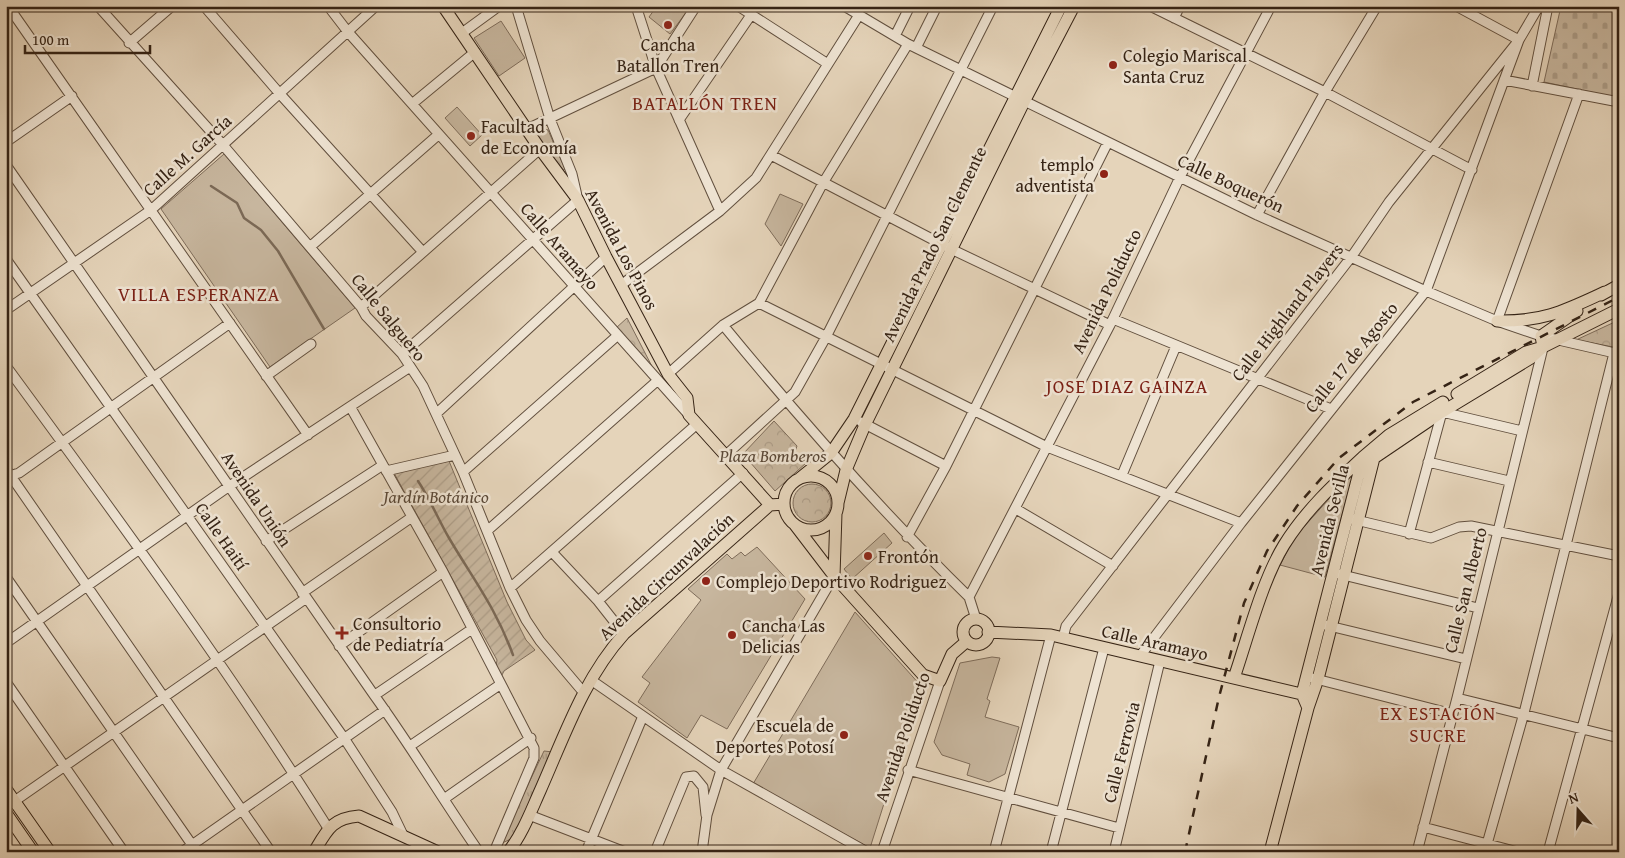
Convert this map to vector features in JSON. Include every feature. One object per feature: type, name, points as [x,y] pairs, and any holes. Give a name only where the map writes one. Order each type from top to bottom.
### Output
[{"type":"main road","name":"Avenida Los Pinos","points":[[443,6],[540,149],[578,200],[668,374],[687,398],[693,420]]},
{"type":"main road","name":"Avenida Prado San Clemente","points":[[1021,98],[1061,6]]},
{"type":"main road","name":"Avenida Prado San Clemente","points":[[800,478],[831,453],[887,366],[1021,98],[1074,6]]},
{"type":"main road","name":"Avenida Sevilla","points":[[1353,519],[1363,457],[1389,436],[1542,342],[1605,292],[1619,285]]},
{"type":"main road","points":[[1497,321],[1541,319],[1560,313],[1605,292]]},
{"type":"main road","name":"Avenida Sevilla","points":[[1270,852],[1308,708],[1307,695],[1353,519],[1374,458],[1442,412],[1531,358],[1542,342],[1555,340],[1619,309]]},
{"type":"main road","name":"Avenida Prado San Clemente","points":[[837,508],[846,470],[866,425],[887,366]]},
{"type":"main road","name":"Calle Aramayo","points":[[693,420],[770,505]]},
{"type":"main road","points":[[1234,678],[1266,584],[1283,546],[1326,492],[1363,457]]},
{"type":"main road","points":[[834,576],[837,494],[826,480],[817,476],[800,478],[789,486],[784,504],[787,516],[834,576],[923,674],[940,681]]},
{"type":"main road","points":[[770,505],[784,504]]},
{"type":"main road","name":"Avenida Circunvalación","points":[[508,852],[529,815],[584,693],[608,652],[624,634],[770,505]]},
{"type":"main road","points":[[795,525],[803,528],[819,528],[832,520],[837,508]]},
{"type":"main road","points":[[976,619],[986,624],[988,632],[982,642],[974,644],[967,641],[963,634],[965,625],[969,621],[976,619]]},
{"type":"main road","name":"Calle Aramayo","points":[[988,632],[1063,638],[1307,695]]},
{"type":"main road","name":"Avenida Poliducto","points":[[940,681],[952,654],[967,641]]},
{"type":"main road","points":[[6,789],[11,804],[50,852]]},
{"type":"main road","points":[[6,813],[33,852]]},
{"type":"main road","points":[[314,852],[328,828],[347,817],[359,816],[438,852]]},
{"type":"street","points":[[8,6],[308,435]]},
{"type":"street","name":"Calle Salguero","points":[[98,6],[129,44],[223,144],[311,246],[361,307],[366,316],[402,354],[437,413],[510,588],[526,620],[540,641],[584,693]]},
{"type":"street","points":[[129,44],[172,6]]},
{"type":"street","points":[[204,6],[280,94],[422,251]]},
{"type":"street","name":"Calle Aramayo","points":[[328,6],[348,32],[489,193],[693,420]]},
{"type":"street","name":"Calle M. García","points":[[6,310],[151,210],[376,6]]},
{"type":"street","points":[[462,33],[499,6]]},
{"type":"street","points":[[402,354],[534,241],[578,200],[572,174],[550,119],[516,6]]},
{"type":"street","points":[[636,6],[656,68],[720,211]]},
{"type":"street","points":[[527,129],[656,68],[696,6]]},
{"type":"street","points":[[738,6],[828,64]]},
{"type":"street","name":"Calle Boquerón","points":[[844,6],[912,46],[1258,215],[1542,342]]},
{"type":"street","points":[[895,36],[910,6]]},
{"type":"street","points":[[668,374],[723,325],[759,303],[823,183],[937,6]]},
{"type":"street","points":[[726,455],[795,392],[826,336],[993,6]]},
{"type":"street","points":[[1150,6],[1325,92],[1472,170]]},
{"type":"street","points":[[1174,18],[1180,6]]},
{"type":"street","name":"Avenida Poliducto","points":[[969,597],[1111,322],[1180,177],[1248,54],[1271,6]]},
{"type":"street","points":[[1258,215],[1325,92],[1376,6]]},
{"type":"street","points":[[1456,6],[1519,40]]},
{"type":"street","name":"Calle Highland Players","points":[[1063,638],[1066,626],[1352,256],[1388,202],[1519,40],[1539,6]]},
{"type":"street","points":[[1532,86],[1548,6]]},
{"type":"street","points":[[621,284],[720,211],[756,178],[859,14]]},
{"type":"street","points":[[679,120],[751,15]]},
{"type":"street","name":"Calle 17 de Agosto","points":[[1140,656],[1241,523],[1426,290],[1519,40]]},
{"type":"street","points":[[412,104],[475,52]]},
{"type":"street","points":[[1504,80],[1619,102]]},
{"type":"street","points":[[1497,321],[1579,94]]},
{"type":"street","points":[[6,142],[72,96]]},
{"type":"street","points":[[311,246],[438,135]]},
{"type":"street","points":[[907,537],[946,466],[1108,142]]},
{"type":"street","points":[[361,307],[422,251],[540,149]]},
{"type":"street","points":[[771,155],[946,246],[1035,288],[1111,322],[1176,346],[1331,409]]},
{"type":"street","name":"Avenida Unión","points":[[6,164],[154,376],[266,542],[375,695],[479,852]]},
{"type":"street","points":[[437,413],[606,257]]},
{"type":"street","name":"Calle Haití","points":[[6,260],[344,738],[392,812],[403,835]]},
{"type":"street","points":[[759,303],[1047,447],[1241,523]]},
{"type":"street","points":[[230,323],[62,443],[19,472],[8,473],[243,809],[271,852]]},
{"type":"street","points":[[723,325],[786,402],[846,470],[907,537],[969,597],[976,619]]},
{"type":"street","points":[[463,472],[617,336]]},
{"type":"street","points":[[1487,844],[1524,713],[1565,546],[1616,354],[1555,340]]},
{"type":"street","name":"Calle San Alberto","points":[[1417,852],[1457,698],[1542,342]]},
{"type":"street","points":[[266,376],[311,344]]},
{"type":"street","points":[[1122,475],[1176,346]]},
{"type":"street","points":[[6,366],[140,549],[294,774],[328,828]]},
{"type":"street","points":[[6,644],[228,487],[351,408],[410,367]]},
{"type":"street","points":[[487,530],[657,381]]},
{"type":"street","points":[[351,408],[443,572],[531,738],[534,758],[494,852]]},
{"type":"street","points":[[1410,534],[1442,412],[1522,431]]},
{"type":"street","points":[[854,418],[946,466]]},
{"type":"street","points":[[510,588],[552,552],[693,420]]},
{"type":"street","points":[[266,542],[385,468],[455,455]]},
{"type":"street","points":[[1428,462],[1509,481]]},
{"type":"street","points":[[598,600],[743,473]]},
{"type":"street","points":[[1016,509],[1113,566]]},
{"type":"street","points":[[11,804],[265,627],[412,517]]},
{"type":"street","points":[[1353,519],[1431,538],[1459,527],[1471,526],[1619,556]]},
{"type":"street","points":[[552,552],[598,600],[624,634]]},
{"type":"street","points":[[339,646],[443,572]]},
{"type":"street","points":[[1339,574],[1478,608]]},
{"type":"street","points":[[702,852],[706,815],[721,770],[834,576]]},
{"type":"street","points":[[6,577],[195,848]]},
{"type":"street","points":[[1548,852],[1619,594]]},
{"type":"street","points":[[1326,625],[1466,659]]},
{"type":"street","points":[[375,695],[472,629]]},
{"type":"street","points":[[994,852],[1051,636]]},
{"type":"street","points":[[1051,852],[1104,648]]},
{"type":"street","name":"Calle Ferrovia","points":[[1114,852],[1160,661]]},
{"type":"street","points":[[1312,678],[1453,714]]},
{"type":"street","points":[[591,680],[721,770],[867,852]]},
{"type":"street","name":"Avenida Poliducto","points":[[882,852],[908,770],[940,681]]},
{"type":"street","points":[[6,682],[124,852]]},
{"type":"street","points":[[410,746],[501,684]]},
{"type":"street","points":[[1457,698],[1619,738]]},
{"type":"street","points":[[182,852],[195,848],[243,809],[385,710]]},
{"type":"street","points":[[586,852],[643,716]]},
{"type":"street","points":[[444,799],[531,738]]},
{"type":"street","points":[[908,770],[1119,828]]},
{"type":"street","points":[[655,852],[686,777],[694,776],[701,782],[706,815]]},
{"type":"street","points":[[529,815],[625,852]]},
{"type":"street","points":[[1423,827],[1518,852]]},
{"type":"street","points":[[1616,852],[1619,841]]},
{"type":"green space","name":"Cancha Batallon Tren","points":[[657,6],[691,6],[670,34],[649,17]]},
{"type":"green space","points":[[1561,6],[1619,6],[1619,98],[1544,82]]},
{"type":"green space","points":[[501,21],[525,58],[499,76],[474,38]]},
{"type":"green space","points":[[457,107],[482,135],[470,146],[445,118]]},
{"type":"green space","points":[[539,127],[548,130],[565,169],[562,171],[534,131]]},
{"type":"green space","points":[[224,154],[355,308],[270,367],[161,209]]},
{"type":"green space","points":[[780,194],[803,204],[781,246],[765,224]]},
{"type":"green space","points":[[627,318],[659,380],[616,328]]},
{"type":"green space","points":[[1619,320],[1619,348],[1576,340]]},
{"type":"green space","name":"Plaza Bomberos","points":[[774,421],[797,446],[795,452],[806,463],[775,491],[743,454]]},
{"type":"green space","name":"Jardín Botánico","points":[[449,461],[507,602],[526,640],[535,650],[504,671],[501,677],[496,667],[497,660],[394,473]]},
{"type":"green space","points":[[1354,471],[1325,577],[1280,565],[1294,538]]},
{"type":"green space","points":[[812,484],[826,489],[831,503],[826,517],[812,522],[798,517],[793,503],[798,489]]},
{"type":"green space","name":"Frontón","points":[[884,533],[892,543],[852,579],[844,569]]},
{"type":"green space","points":[[757,547],[805,599],[727,729],[701,715],[687,738],[638,702],[650,683],[642,677],[701,600],[688,589],[727,554],[732,559],[741,552],[745,556]]},
{"type":"green space","name":"Escuela de Deportes Potosí","points":[[855,612],[921,686],[870,848],[753,784]]},
{"type":"green space","points":[[992,657],[1000,658],[987,699],[990,701],[985,717],[1019,727],[1005,774],[989,782],[967,775],[970,764],[942,755],[934,742],[960,663]]},
{"type":"green space","points":[[544,751],[553,752],[513,838],[500,844]]},
{"type":"waterway","points":[[211,186],[237,203],[244,218],[261,230],[278,251],[324,329]]},
{"type":"waterway","points":[[418,481],[449,538],[492,608],[513,655]]},
{"type":"railway","points":[[1185,852],[1219,697],[1244,603],[1267,551],[1297,506],[1339,458],[1413,402],[1619,297]]},
{"type":"place","name":"Cancha Batallon Tren","points":[[668,25]]},
{"type":"place","name":"Colegio Mariscal Santa Cruz","points":[[1113,65]]},
{"type":"place","name":"Facultad de Economía","points":[[471,136]]},
{"type":"place","name":"templo adventista","points":[[1104,174]]},
{"type":"place","name":"Frontón","points":[[868,556]]},
{"type":"place","name":"Complejo Deportivo Rodriguez","points":[[706,581]]},
{"type":"place","name":"Consultorio de Pediatría","points":[[342,633]]},
{"type":"place","name":"Cancha Las Delicias","points":[[732,635]]},
{"type":"place","name":"Escuela de Deportes Potosí","points":[[844,735]]},
{"type":"district","name":"BATALLÓN TREN","points":[[705,103]]},
{"type":"district","name":"VILLA ESPERANZA","points":[[199,294]]},
{"type":"district","name":"JOSE DIAZ GAINZA","points":[[1127,386]]},
{"type":"district","name":"EX ESTACIÓN SUCRE","points":[[1438,724]]}]
